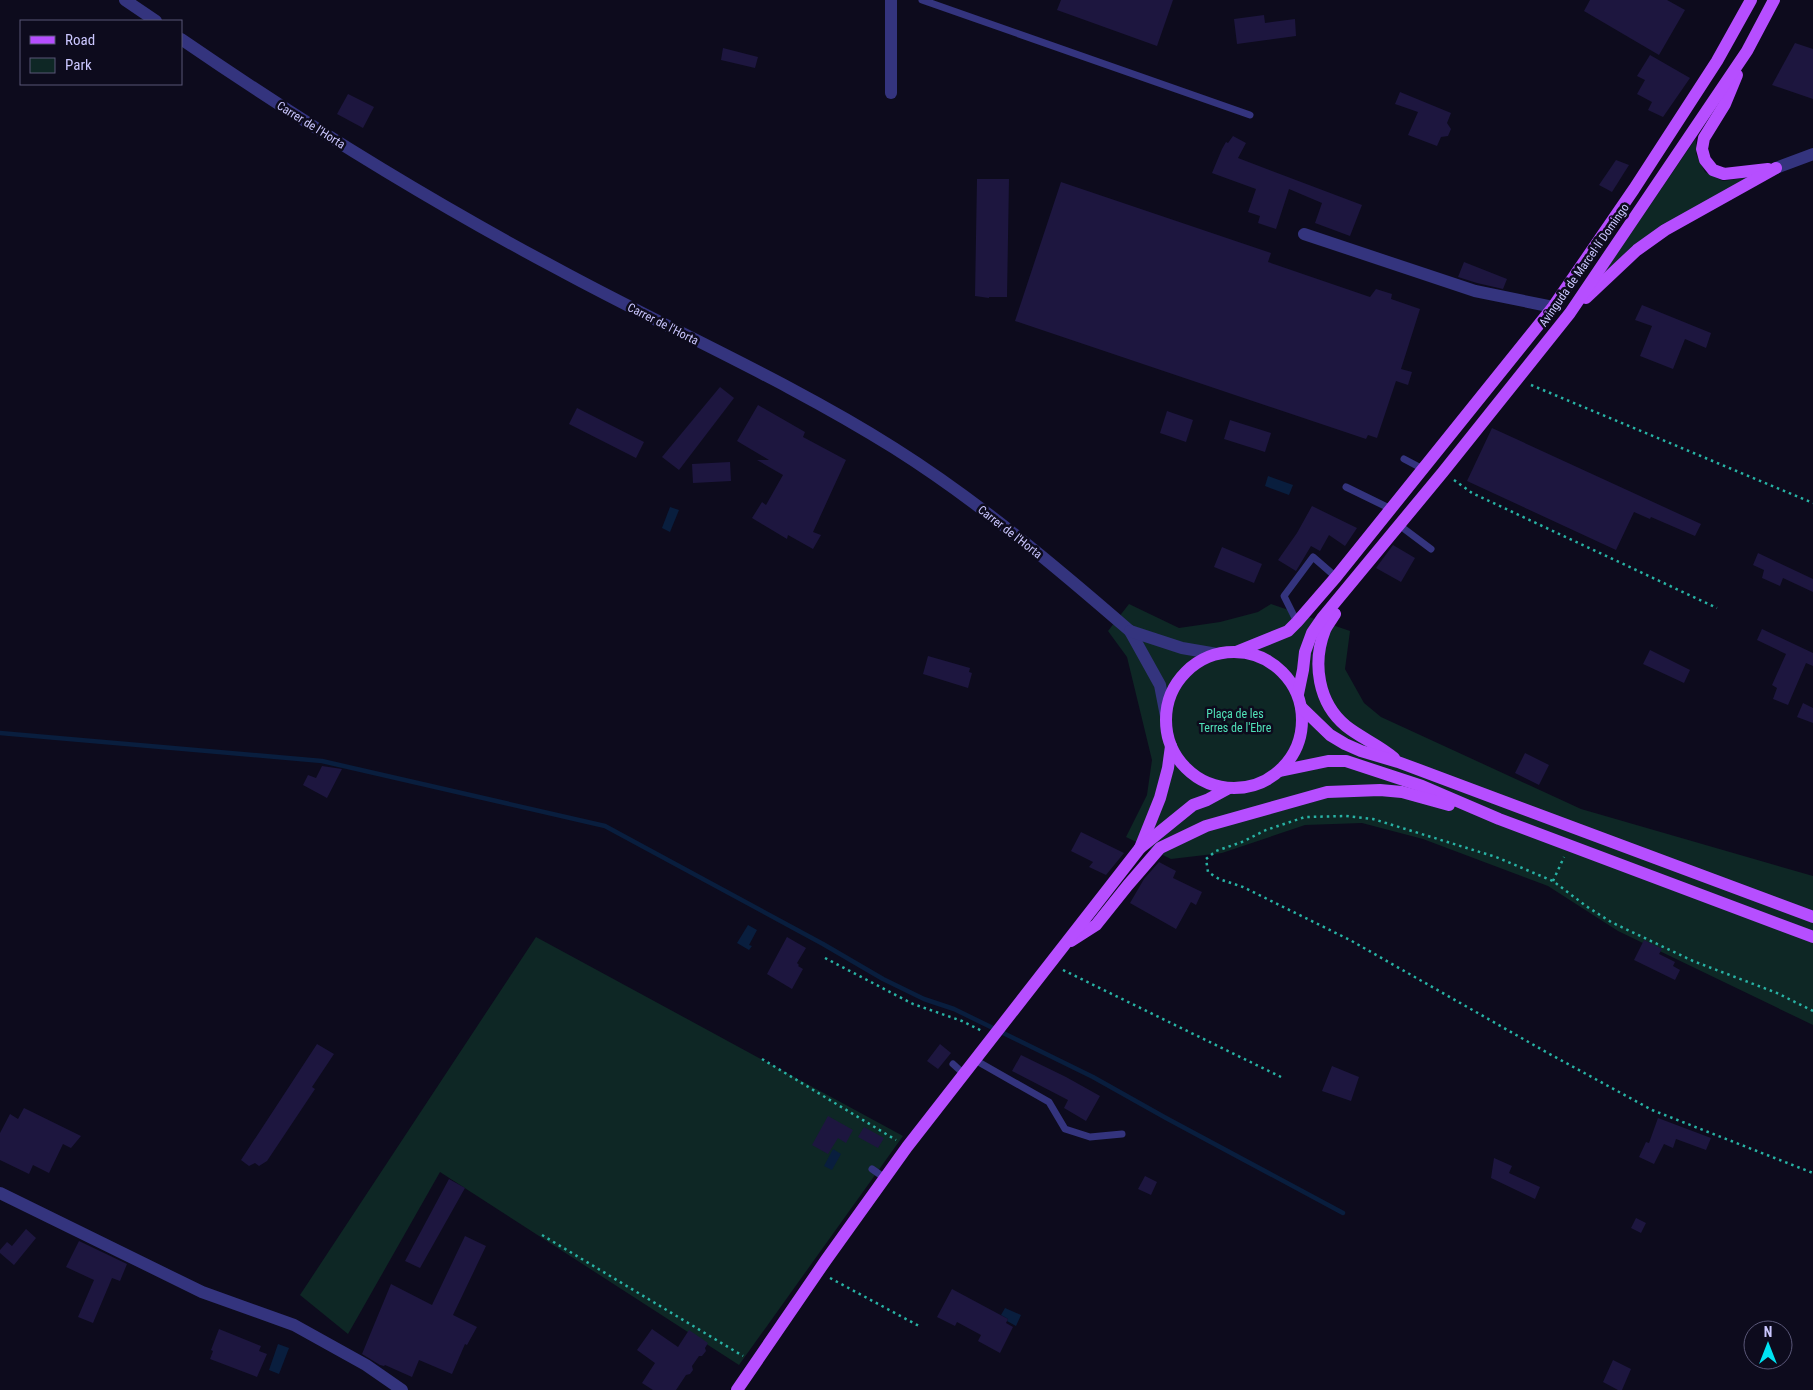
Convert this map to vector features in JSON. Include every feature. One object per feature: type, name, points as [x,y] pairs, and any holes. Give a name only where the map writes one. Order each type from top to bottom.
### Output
[{"type":"main road","points":[[1236,652],[1288,631],[1298,622],[1553,307],[1634,190],[1717,60],[1751,0]]},
{"type":"main road","name":"Avinguda de Marcel·lí Domingo","points":[[1356,578],[1570,313],[1747,51],[1774,0]]},
{"type":"main road","points":[[1747,51],[1725,104],[1704,138],[1702,148],[1705,160],[1713,170],[1724,174],[1776,168]]},
{"type":"main road","points":[[1570,313],[1637,250],[1664,230],[1776,168]]},
{"type":"main road","points":[[1298,694],[1305,652],[1312,633],[1356,578]]},
{"type":"main road","points":[[1356,578],[1325,630],[1318,658],[1320,678],[1331,711],[1348,727],[1363,738],[1384,749],[1398,762]]},
{"type":"main road","points":[[1236,652],[1256,655],[1273,664],[1288,677],[1298,694],[1301,707],[1302,730],[1299,742],[1280,771],[1265,781],[1238,788],[1214,785],[1194,775],[1178,759],[1171,746],[1166,716],[1173,688],[1184,673],[1200,661],[1217,654],[1236,652]]},
{"type":"main road","points":[[1301,707],[1330,735],[1361,752],[1398,762],[1813,917]]},
{"type":"main road","points":[[1140,848],[1160,798],[1168,768],[1171,746]]},
{"type":"main road","points":[[1280,771],[1328,761],[1346,760],[1422,786],[1499,819],[1813,937]]},
{"type":"main road","points":[[737,1390],[907,1146],[1140,848],[1193,805],[1229,788]]},
{"type":"main road","points":[[1062,947],[1096,925],[1160,848],[1206,826],[1327,792],[1355,790],[1402,792],[1499,819]]},
{"type":"street","points":[[125,0],[155,20]]},
{"type":"street","points":[[891,0],[891,93]]},
{"type":"street","name":"Carrer de l'Horta","points":[[182,40],[300,118],[434,201],[559,270],[796,392],[894,448],[981,509],[1053,566],[1130,631]]},
{"type":"street","points":[[1776,168],[1813,154]]},
{"type":"street","points":[[1304,234],[1475,292],[1553,307]]},
{"type":"street","points":[[1130,631],[1182,648],[1217,654]]},
{"type":"street","points":[[1130,631],[1160,685],[1166,716]]},
{"type":"street","points":[[0,1193],[202,1292],[294,1325],[366,1365],[402,1390]]},
{"type":"lane","points":[[922,0],[1250,115]]},
{"type":"lane","points":[[1404,460],[1423,469]]},
{"type":"lane","points":[[1346,487],[1391,509]]},
{"type":"lane","points":[[1399,525],[1431,549]]},
{"type":"lane","points":[[1298,622],[1284,596],[1313,557],[1336,577]]},
{"type":"lane","points":[[975,1060],[1049,1102],[1064,1129],[1090,1137],[1122,1134]]},
{"type":"lane","points":[[953,1064],[964,1074]]},
{"type":"lane","points":[[872,1168],[885,1178]]},
{"type":"path","points":[[1517,378],[1587,410],[1813,503]]},
{"type":"path","points":[[1443,472],[1472,493],[1717,608]]},
{"type":"path","points":[[1813,1011],[1777,993],[1693,961],[1623,927],[1597,914],[1553,881],[1496,857],[1361,817],[1305,817],[1266,830],[1242,842],[1216,851],[1206,859],[1208,872],[1219,879],[1243,887],[1350,940],[1652,1110],[1813,1172]]},
{"type":"path","points":[[1553,881],[1570,846]]},
{"type":"path","points":[[825,958],[913,1004],[993,1036]]},
{"type":"path","points":[[1050,964],[1281,1077]]},
{"type":"path","points":[[762,1059],[907,1146]]},
{"type":"path","points":[[542,1235],[755,1364]]},
{"type":"path","points":[[818,1272],[919,1326]]},
{"type":"green space","points":[[1696,138],[1696,154],[1705,172],[1723,181],[1751,177],[1605,271]]},
{"type":"green space","name":"Plaça de les Terres de l'Ebre","points":[[1129,604],[1179,628],[1220,622],[1258,612],[1271,604],[1350,631],[1345,669],[1364,703],[1381,717],[1581,809],[1813,876],[1813,1025],[1618,931],[1548,886],[1423,839],[1362,823],[1305,825],[1222,853],[1171,859],[1126,837],[1147,795],[1152,760],[1127,657],[1108,631]]},
{"type":"green space","points":[[536,937],[903,1136],[739,1365],[440,1172],[348,1334],[300,1295]]},
{"type":"water","points":[[1268,476],[1293,485],[1289,495],[1265,486]]},
{"type":"water","points":[[670,507],[679,510],[670,532],[662,528]]},
{"type":"water","points":[[748,925],[757,930],[749,945],[752,946],[749,950],[737,943]]},
{"type":"water","points":[[833,1149],[841,1154],[832,1170],[824,1166]]},
{"type":"water","points":[[1005,1308],[1021,1315],[1016,1326],[1001,1315]]},
{"type":"water","points":[[278,1344],[289,1348],[279,1374],[269,1370]]},
{"type":"building","points":[[1061,0],[1173,0],[1157,46],[1057,10]]},
{"type":"building","points":[[1590,0],[1667,0],[1685,10],[1659,55],[1584,11]]},
{"type":"building","points":[[1264,15],[1265,23],[1295,19],[1296,36],[1237,44],[1234,19]]},
{"type":"building","points":[[1795,43],[1813,49],[1813,99],[1772,85]]},
{"type":"building","points":[[723,48],[758,57],[755,68],[721,60]]},
{"type":"building","points":[[1650,55],[1690,78],[1663,117],[1648,110],[1652,102],[1637,94],[1645,80],[1637,76]]},
{"type":"building","points":[[1400,92],[1451,113],[1447,123],[1451,129],[1448,136],[1441,137],[1437,146],[1408,135],[1418,112],[1395,104]]},
{"type":"building","points":[[348,94],[374,107],[363,128],[337,114]]},
{"type":"building","points":[[1233,136],[1246,143],[1238,158],[1362,205],[1350,236],[1315,223],[1322,203],[1289,189],[1276,229],[1258,223],[1260,216],[1248,212],[1256,189],[1212,173],[1222,149]]},
{"type":"building","points":[[1616,160],[1629,165],[1612,192],[1599,185]]},
{"type":"building","points":[[977,179],[1009,179],[1007,297],[989,298],[975,296]]},
{"type":"building","points":[[1061,182],[1271,253],[1268,262],[1370,297],[1376,289],[1392,294],[1391,299],[1420,309],[1401,369],[1412,372],[1408,385],[1396,381],[1377,438],[1368,435],[1366,439],[1015,321]]},
{"type":"building","points":[[1464,262],[1507,279],[1503,289],[1458,277]]},
{"type":"building","points":[[1642,305],[1711,333],[1706,348],[1685,339],[1673,369],[1640,356],[1652,326],[1635,320]]},
{"type":"building","points":[[720,387],[734,398],[679,470],[662,457]]},
{"type":"building","points":[[758,405],[805,432],[803,437],[846,460],[813,532],[821,535],[813,549],[788,535],[787,539],[752,518],[762,502],[766,505],[783,475],[757,460],[769,460],[737,441]]},
{"type":"building","points":[[577,408],[644,442],[636,458],[569,424]]},
{"type":"building","points":[[1167,411],[1193,420],[1186,442],[1160,433]]},
{"type":"building","points":[[1230,420],[1271,433],[1265,452],[1224,439]]},
{"type":"building","points":[[1492,428],[1701,524],[1695,536],[1651,517],[1650,519],[1634,512],[1616,550],[1467,481]]},
{"type":"building","points":[[730,462],[731,481],[693,483],[692,464]]},
{"type":"building","points":[[1312,506],[1357,528],[1345,546],[1329,535],[1320,551],[1311,546],[1296,571],[1278,560],[1297,533]]},
{"type":"building","points":[[1393,545],[1415,558],[1401,582],[1376,568]]},
{"type":"building","points":[[1222,547],[1262,564],[1254,583],[1214,567]]},
{"type":"building","points":[[1758,553],[1813,579],[1813,592],[1783,578],[1780,586],[1762,578],[1764,570],[1753,565]]},
{"type":"building","points":[[1762,629],[1813,653],[1813,666],[1806,663],[1788,705],[1773,699],[1777,688],[1772,685],[1786,654],[1757,640]]},
{"type":"building","points":[[1650,650],[1690,670],[1684,683],[1643,664]]},
{"type":"building","points":[[928,656],[970,668],[969,672],[972,673],[968,688],[923,674]]},
{"type":"building","points":[[1803,703],[1813,708],[1813,723],[1797,717]]},
{"type":"building","points":[[1525,753],[1549,765],[1539,785],[1515,773]]},
{"type":"building","points":[[322,766],[342,769],[327,798],[303,785],[308,775],[316,778]]},
{"type":"building","points":[[1081,832],[1124,853],[1106,875],[1089,867],[1093,862],[1071,851]]},
{"type":"building","points":[[1159,862],[1176,871],[1173,878],[1202,892],[1196,905],[1191,902],[1176,929],[1130,903],[1144,879]]},
{"type":"building","points":[[787,937],[806,948],[797,963],[803,969],[792,989],[767,974]]},
{"type":"building","points":[[1644,940],[1662,949],[1659,954],[1675,962],[1673,966],[1680,970],[1675,980],[1634,960]]},
{"type":"building","points":[[317,1044],[334,1054],[312,1087],[315,1089],[267,1161],[259,1166],[255,1163],[249,1166],[241,1160]]},
{"type":"building","points":[[940,1044],[951,1053],[938,1069],[927,1061]]},
{"type":"building","points":[[1021,1055],[1100,1096],[1086,1121],[1064,1108],[1068,1100],[1012,1071]]},
{"type":"building","points":[[1332,1066],[1359,1077],[1351,1101],[1322,1091]]},
{"type":"building","points":[[24,1108],[81,1136],[71,1148],[63,1144],[49,1173],[33,1165],[29,1174],[0,1160],[0,1133],[10,1114],[18,1119]]},
{"type":"building","points":[[828,1116],[853,1130],[846,1143],[838,1138],[828,1154],[812,1145]]},
{"type":"building","points":[[1658,1118],[1711,1138],[1706,1150],[1676,1139],[1673,1148],[1664,1144],[1654,1164],[1639,1157],[1646,1142],[1649,1143]]},
{"type":"building","points":[[864,1127],[884,1138],[878,1148],[858,1137]]},
{"type":"building","points":[[1494,1158],[1512,1166],[1509,1173],[1540,1187],[1535,1199],[1491,1178]]},
{"type":"building","points":[[1145,1176],[1157,1182],[1151,1195],[1138,1189]]},
{"type":"building","points":[[449,1179],[465,1188],[420,1268],[405,1261]]},
{"type":"building","points":[[1636,1218],[1646,1223],[1641,1233],[1631,1228]]},
{"type":"building","points":[[26,1229],[36,1238],[14,1265],[0,1253],[0,1250],[7,1242],[12,1246]]},
{"type":"building","points":[[465,1236],[486,1246],[453,1315],[477,1327],[467,1345],[465,1344],[452,1374],[419,1360],[412,1377],[385,1365],[380,1365],[362,1354],[391,1284],[432,1305]]},
{"type":"building","points":[[79,1241],[127,1264],[120,1281],[112,1278],[93,1323],[78,1317],[94,1280],[66,1267]]},
{"type":"building","points":[[952,1289],[1008,1319],[1006,1323],[1013,1327],[1000,1353],[978,1341],[981,1335],[957,1322],[955,1326],[937,1317]]},
{"type":"building","points":[[219,1329],[261,1346],[259,1351],[267,1354],[257,1377],[210,1359],[213,1351],[211,1350]]},
{"type":"building","points":[[652,1329],[678,1347],[689,1330],[708,1343],[705,1348],[706,1351],[702,1356],[699,1356],[692,1366],[693,1370],[690,1374],[686,1375],[676,1390],[653,1390],[642,1383],[655,1363],[637,1350]]},
{"type":"building","points":[[1613,1360],[1631,1369],[1622,1390],[1618,1390],[1603,1382]]},
{"type":"waterway","points":[[0,733],[322,761],[605,826],[823,944],[883,979],[924,999],[954,1009],[1093,1077],[1343,1213]]}]
